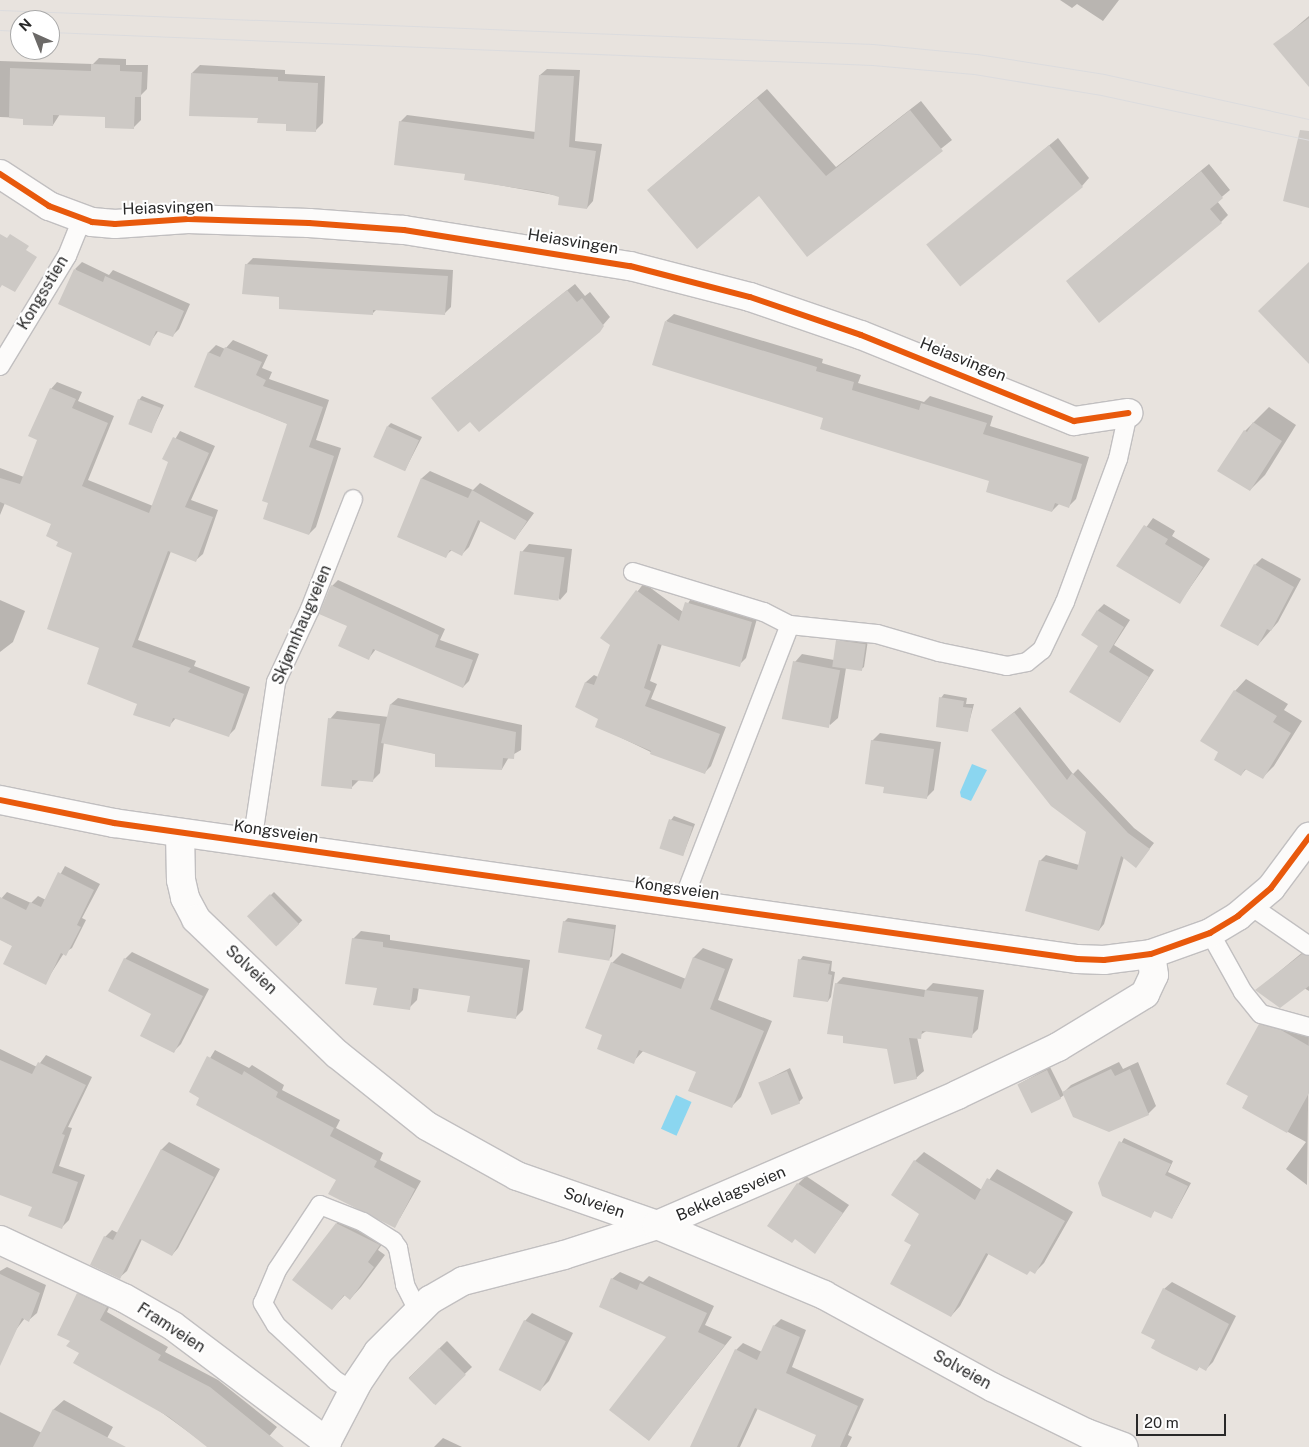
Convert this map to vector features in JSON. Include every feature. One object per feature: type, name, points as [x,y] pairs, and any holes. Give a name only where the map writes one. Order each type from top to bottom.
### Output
[{"type":"street","name":"Heiasvingen","points":[[0,174],[49,206],[82,218],[115,224],[215,220],[404,230],[630,266],[750,297],[860,335],[1074,422],[1128,413]]},
{"type":"street","name":"Kongsveien","points":[[0,800],[75,816],[180,833],[1068,958],[1104,960],[1151,954],[1210,933],[1251,906],[1287,870],[1309,837]]},
{"type":"street","name":"Solveien","points":[[180,833],[181,880],[185,898],[196,919],[336,1054],[394,1102],[455,1143],[517,1176],[657,1225],[824,1295],[992,1387],[1086,1433],[1124,1447]]},
{"type":"street","name":"Bekkelagsveien","points":[[325,1444],[352,1391],[378,1352],[418,1311],[463,1281],[564,1255],[657,1225],[957,1095],[1058,1047],[1145,994],[1154,975],[1151,954]]},
{"type":"street","name":"Framveien","points":[[0,1240],[124,1298],[173,1326],[325,1444]]},
{"type":"lane","name":"Kongsstien","points":[[0,366],[66,256],[82,218]]},
{"type":"lane","name":"Heiasvingen","points":[[790,625],[877,634],[939,652],[1007,666],[1037,656],[1051,635],[1065,602],[1118,459],[1128,413]]},
{"type":"lane","name":"Skjønnhaugveien","points":[[252,842],[276,682],[310,609],[353,499]]},
{"type":"lane","points":[[634,572],[764,612],[790,625]]},
{"type":"lane","name":"Kongsveien","points":[[682,904],[790,625]]},
{"type":"lane","points":[[1251,906],[1309,946]]},
{"type":"lane","points":[[1210,933],[1243,992],[1261,1014],[1272,1020],[1309,1027]]},
{"type":"lane","points":[[352,1391],[335,1380],[276,1324],[263,1303],[277,1270],[320,1206],[363,1222],[393,1241],[398,1248],[405,1285],[418,1311]]},
{"type":"water","points":[[972,764],[987,770],[971,801],[961,797],[960,792]]},
{"type":"water","points":[[676,1095],[692,1102],[676,1136],[661,1129]]},
{"type":"building","points":[[1309,18],[1309,87],[1273,44]]},
{"type":"building","points":[[91,64],[120,65],[120,71],[142,72],[141,97],[135,97],[134,129],[105,128],[105,117],[53,115],[53,126],[23,125],[23,119],[9,118],[10,68],[91,71]]},
{"type":"building","points":[[191,73],[278,77],[278,81],[318,83],[316,132],[286,131],[286,124],[257,123],[258,118],[189,116]]},
{"type":"building","points":[[539,75],[574,76],[569,147],[596,151],[587,209],[558,205],[559,197],[543,192],[464,180],[465,174],[394,165],[399,121],[534,139]]},
{"type":"building","points":[[757,98],[826,176],[910,110],[943,151],[807,257],[759,196],[697,249],[647,190]]},
{"type":"building","points":[[1300,130],[1309,131],[1309,208],[1283,201]]},
{"type":"building","points":[[1049,145],[1083,187],[960,286],[926,244]]},
{"type":"building","points":[[1201,171],[1223,198],[1210,209],[1222,223],[1099,323],[1066,281]]},
{"type":"building","points":[[0,234],[7,238],[10,234],[29,246],[26,250],[37,257],[15,292],[2,285],[0,288]]},
{"type":"building","points":[[1309,262],[1309,364],[1258,311]]},
{"type":"building","points":[[245,264],[448,276],[445,315],[373,310],[373,315],[279,309],[279,297],[242,294]]},
{"type":"building","points":[[74,269],[103,282],[105,276],[184,311],[173,337],[156,331],[150,346],[58,304]]},
{"type":"building","points":[[567,290],[577,302],[582,298],[604,326],[600,332],[479,432],[470,422],[458,432],[431,398]]},
{"type":"building","points":[[665,321],[817,367],[816,371],[854,382],[852,390],[919,410],[921,403],[987,423],[983,434],[1082,464],[1069,508],[1055,503],[1052,512],[986,492],[989,481],[820,429],[823,418],[652,365]]},
{"type":"building","points":[[225,347],[262,362],[256,375],[266,380],[263,386],[323,407],[309,447],[334,456],[309,535],[263,519],[268,503],[262,501],[287,424],[194,387],[208,352],[220,357]]},
{"type":"building","points":[[50,388],[76,399],[72,408],[108,423],[82,486],[149,513],[168,462],[162,459],[173,437],[209,453],[185,507],[213,517],[196,562],[168,551],[132,647],[191,668],[188,672],[244,694],[229,737],[173,718],[170,727],[133,715],[137,704],[87,684],[99,648],[47,629],[72,553],[56,546],[58,542],[46,536],[51,524],[0,502],[0,478],[20,484],[37,440],[28,436]]},
{"type":"building","points":[[138,399],[161,408],[152,433],[128,424]]},
{"type":"building","points":[[1253,422],[1282,441],[1250,491],[1217,471],[1244,430],[1247,432]]},
{"type":"building","points":[[387,426],[419,440],[405,471],[373,457]]},
{"type":"building","points":[[421,478],[468,498],[472,490],[527,521],[515,540],[478,520],[462,556],[450,550],[446,558],[397,537]]},
{"type":"building","points":[[1144,525],[1168,539],[1165,544],[1203,567],[1180,604],[1116,566]]},
{"type":"building","points":[[520,551],[565,557],[558,601],[514,595]]},
{"type":"building","points":[[1254,564],[1294,587],[1271,631],[1267,629],[1258,646],[1220,626]]},
{"type":"building","points":[[331,585],[439,635],[435,647],[473,660],[463,688],[373,649],[369,660],[338,646],[347,626],[319,614]]},
{"type":"building","points":[[636,590],[679,621],[685,602],[752,622],[740,667],[658,644],[644,688],[651,691],[645,706],[720,734],[705,774],[650,754],[651,751],[595,727],[598,719],[575,707],[585,682],[594,685],[610,645],[600,638]]},
{"type":"building","points":[[1097,610],[1124,627],[1109,652],[1149,677],[1120,723],[1069,692],[1098,646],[1081,635]]},
{"type":"building","points":[[836,640],[866,644],[862,671],[832,667]]},
{"type":"building","points":[[793,661],[840,670],[829,728],[782,719]]},
{"type":"building","points":[[1234,690],[1277,716],[1273,722],[1291,733],[1263,779],[1245,769],[1241,776],[1214,760],[1218,752],[1200,741]]},
{"type":"building","points":[[939,697],[964,701],[963,707],[972,708],[968,732],[936,727]]},
{"type":"building","points":[[390,704],[516,732],[514,759],[503,758],[502,770],[435,767],[435,754],[381,743]]},
{"type":"building","points":[[1014,712],[1067,780],[1072,773],[1128,833],[1150,849],[1136,868],[1121,856],[1099,931],[1025,911],[1039,860],[1077,870],[1086,832],[1051,806],[991,730]]},
{"type":"building","points":[[328,718],[380,724],[373,782],[352,780],[352,789],[321,786]]},
{"type":"building","points":[[871,740],[934,749],[927,799],[883,793],[884,787],[865,784]]},
{"type":"building","points":[[669,819],[693,827],[683,856],[659,848]]},
{"type":"building","points":[[58,872],[94,890],[77,925],[81,927],[66,956],[61,953],[46,985],[3,964],[12,946],[0,940],[0,897],[26,910],[30,902],[41,907]]},
{"type":"building","points":[[270,894],[299,924],[276,946],[247,916]]},
{"type":"building","points":[[563,921],[614,929],[609,961],[558,953]]},
{"type":"building","points":[[352,938],[383,942],[383,947],[523,968],[516,1019],[467,1012],[470,996],[413,988],[410,1010],[373,1005],[377,988],[345,984]]},
{"type":"building","points":[[1302,954],[1309,956],[1309,986],[1280,1008],[1255,990]]},
{"type":"building","points":[[693,957],[725,969],[710,1009],[764,1031],[732,1108],[688,1091],[696,1072],[639,1050],[634,1064],[597,1049],[602,1035],[585,1028],[611,962],[681,989]]},
{"type":"building","points":[[124,958],[203,996],[174,1053],[140,1036],[151,1014],[108,991]]},
{"type":"building","points":[[798,959],[830,964],[828,974],[832,975],[828,1002],[793,997]]},
{"type":"building","points":[[835,983],[924,997],[925,990],[978,997],[972,1038],[922,1031],[921,1039],[909,1038],[917,1079],[894,1084],[887,1049],[843,1043],[843,1036],[827,1034]]},
{"type":"building","points":[[1259,1024],[1281,1030],[1309,1046],[1309,1093],[1287,1133],[1242,1108],[1248,1096],[1226,1084]]},
{"type":"building","points":[[207,1056],[242,1075],[244,1071],[278,1092],[276,1097],[334,1128],[330,1136],[377,1161],[374,1167],[415,1189],[395,1228],[328,1194],[336,1180],[196,1105],[199,1098],[189,1092]]},
{"type":"building","points":[[0,1060],[32,1074],[38,1062],[86,1085],[62,1134],[65,1135],[52,1173],[78,1182],[62,1229],[28,1216],[32,1207],[0,1195]]},
{"type":"building","points":[[1111,1069],[1115,1076],[1130,1069],[1149,1115],[1109,1132],[1073,1117],[1062,1092]]},
{"type":"building","points":[[1047,1070],[1061,1099],[1031,1113],[1017,1084]]},
{"type":"building","points":[[787,1071],[800,1103],[771,1115],[758,1083]]},
{"type":"building","points":[[1119,1141],[1171,1164],[1165,1175],[1188,1186],[1172,1219],[1154,1211],[1151,1218],[1102,1196],[1098,1183]]},
{"type":"building","points":[[161,1149],[214,1177],[172,1256],[140,1239],[120,1279],[90,1265],[104,1236],[113,1240]]},
{"type":"building","points":[[914,1160],[975,1200],[987,1178],[1065,1221],[1035,1274],[1030,1271],[1027,1275],[986,1253],[951,1317],[890,1284],[911,1245],[904,1241],[919,1214],[891,1195]]},
{"type":"building","points":[[797,1183],[843,1213],[815,1254],[795,1239],[792,1243],[767,1226]]},
{"type":"building","points":[[336,1223],[380,1245],[368,1262],[374,1267],[350,1300],[344,1295],[332,1310],[292,1280]]},
{"type":"building","points":[[0,1274],[40,1293],[29,1322],[22,1318],[0,1366]]},
{"type":"building","points":[[611,1278],[637,1290],[640,1283],[707,1313],[698,1332],[725,1345],[649,1441],[609,1410],[666,1337],[599,1307]]},
{"type":"building","points":[[1163,1288],[1229,1324],[1206,1371],[1199,1367],[1197,1371],[1151,1348],[1155,1340],[1141,1333]]},
{"type":"building","points":[[77,1293],[107,1307],[100,1320],[161,1355],[158,1360],[210,1387],[284,1447],[207,1447],[169,1417],[73,1363],[79,1353],[66,1346],[70,1341],[57,1335]]},
{"type":"building","points":[[524,1320],[566,1341],[540,1391],[499,1370]]},
{"type":"building","points":[[773,1325],[800,1337],[786,1373],[858,1406],[840,1447],[811,1447],[816,1435],[755,1408],[737,1447],[690,1447],[735,1349],[757,1360]]},
{"type":"building","points":[[439,1348],[466,1375],[435,1405],[409,1378]]},
{"type":"building","points":[[53,1409],[126,1447],[33,1447]]},
{"type":"tram line","points":[[0,10],[873,44],[977,54],[1104,74],[1309,119]]},
{"type":"tram line","points":[[0,30],[10,30]]},
{"type":"tram line","points":[[60,32],[872,65],[974,74],[1101,95],[1309,140]]},
{"type":"cycle path","points":[[0,174],[49,206],[92,222],[115,224],[188,219],[309,223],[404,230],[630,266],[750,297],[861,335],[1074,421],[1128,413]]},
{"type":"cycle path","points":[[0,800],[114,823],[1077,959],[1104,960],[1151,954],[1210,933],[1238,916],[1271,888],[1309,837]]}]
